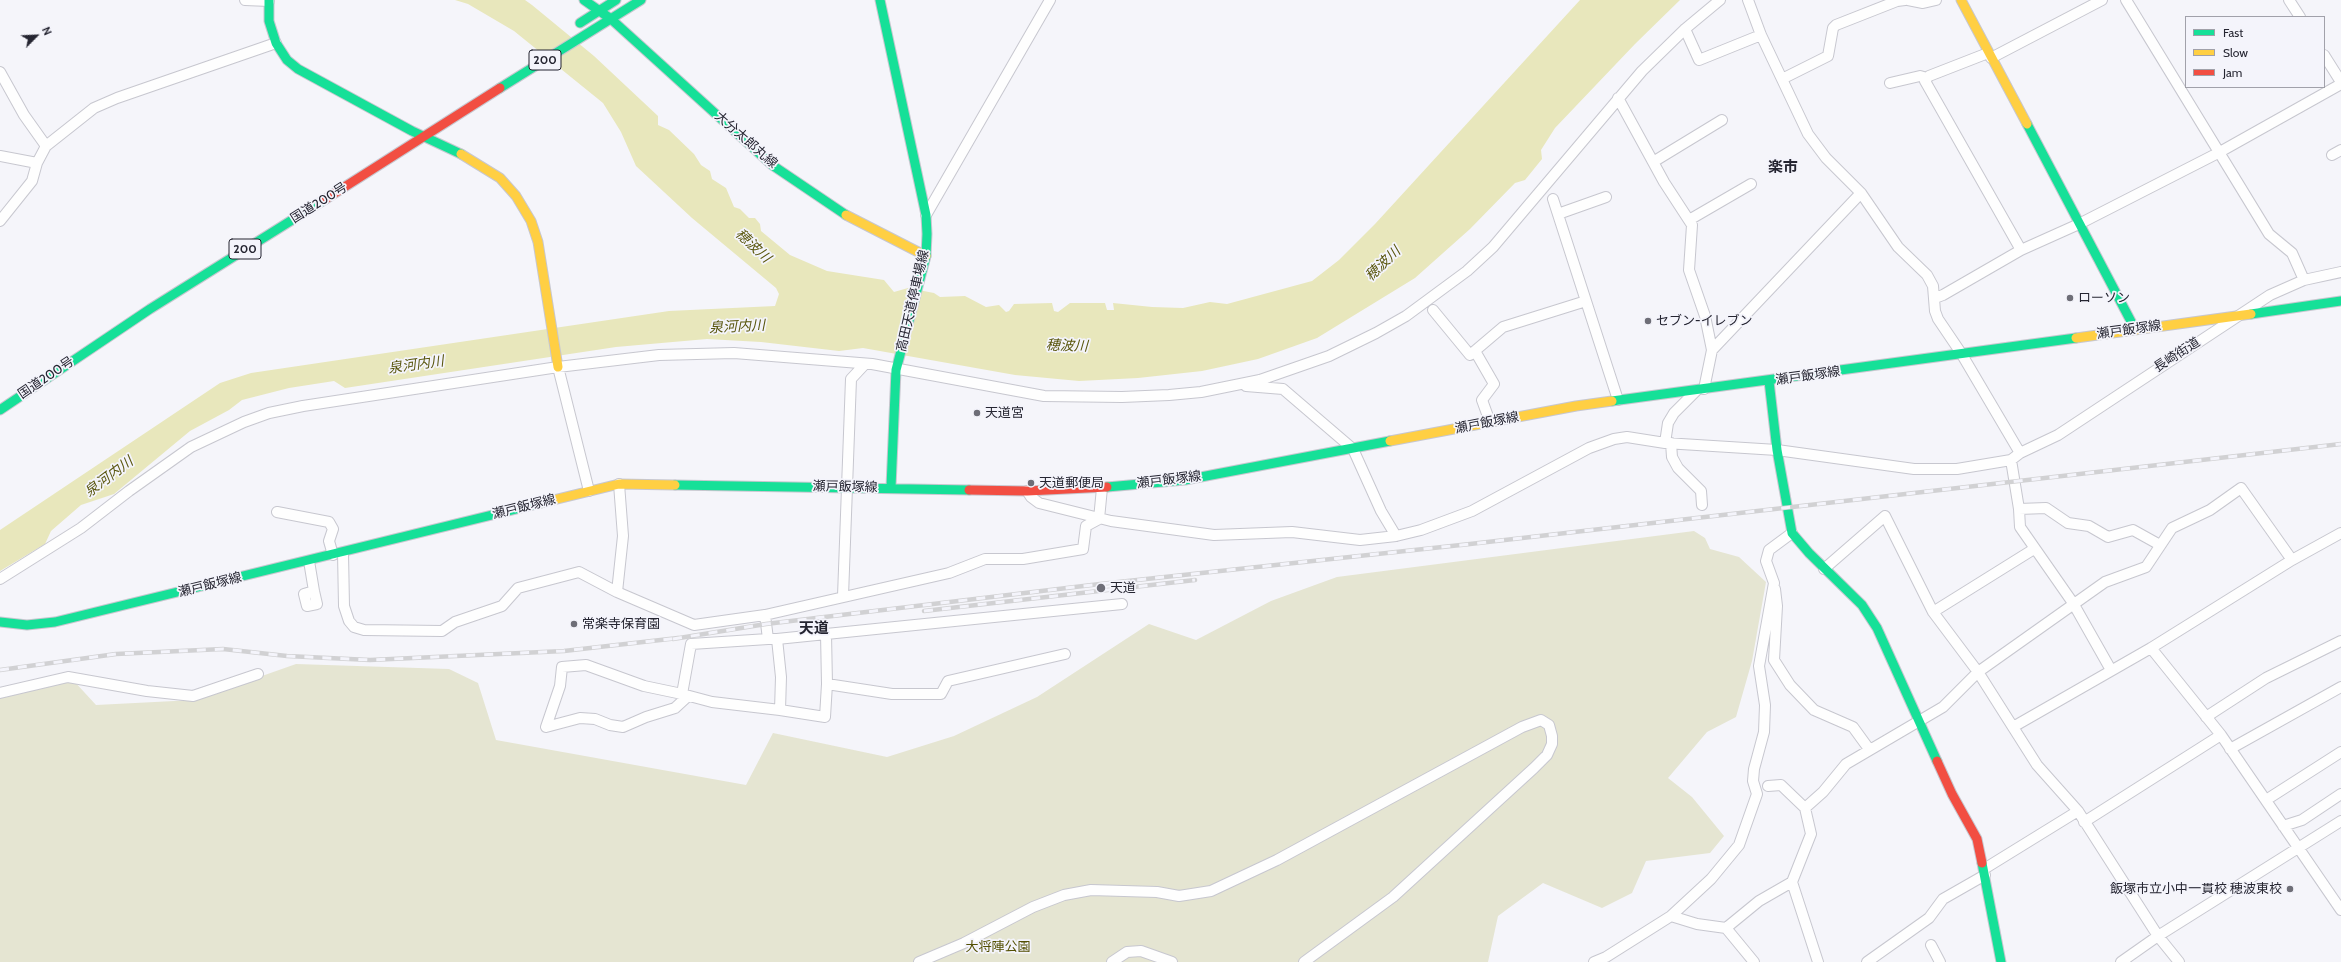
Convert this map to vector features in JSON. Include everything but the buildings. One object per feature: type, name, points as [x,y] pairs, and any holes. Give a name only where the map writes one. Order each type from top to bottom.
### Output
[{"type":"main road","points":[[269,0],[269,21],[276,42],[287,60],[298,69],[415,129],[425,137],[457,151],[500,178],[516,196],[531,221],[538,242],[558,367]]},
{"type":"main road","name":"大分太郎丸線","points":[[584,0],[598,12],[611,19],[772,165],[846,215],[925,259]]},
{"type":"main road","points":[[570,30],[616,0]]},
{"type":"main road","name":"国道200号","points":[[0,410],[150,309],[641,0]]},
{"type":"main road","name":"高田天道停車場線","points":[[880,0],[926,215],[925,259],[897,367],[891,487]]},
{"type":"main road","points":[[1961,0],[1989,56],[2135,329]]},
{"type":"main road","points":[[400,138],[415,129]]},
{"type":"main road","name":"瀬戸飯塚線","points":[[0,622],[27,624],[55,622],[338,554],[619,484],[891,487],[1027,491],[1102,488],[1184,480],[1490,422],[1618,400],[1700,389],[1769,382],[1961,353],[2341,300]]},
{"type":"main road","points":[[1769,382],[1777,450],[1792,533],[1824,569],[1862,605],[1877,628],[1952,794],[1977,839],[2001,962]]},
{"type":"street","points":[[245,0],[269,0]]},
{"type":"street","points":[[926,215],[1050,0]]},
{"type":"street","points":[[0,579],[81,528],[128,491],[191,447],[244,422],[269,413],[303,406],[558,367],[659,355],[734,353],[897,367],[1044,396],[1122,397],[1169,395],[1201,392],[1274,375],[1329,356],[1406,316],[1461,275],[1493,247],[1575,152],[1618,98],[1685,29],[1720,0]]},
{"type":"street","points":[[1748,0],[1761,35],[1808,134],[1826,158],[1861,193],[1898,247],[1927,275],[1933,286],[1935,311],[1938,319],[1961,353],[2020,453]]},
{"type":"street","points":[[1782,79],[1828,56],[1832,28],[1836,25],[1897,1],[1905,0]]},
{"type":"street","points":[[1908,0],[1923,3],[1936,0]]},
{"type":"street","points":[[1890,83],[1920,76],[1927,78],[1929,76],[1989,56],[2102,0]]},
{"type":"street","points":[[2126,0],[2269,234],[2292,253],[2304,280]]},
{"type":"street","points":[[2289,0],[2299,16]]},
{"type":"street","points":[[1685,29],[1700,60],[1761,35]]},
{"type":"street","points":[[0,221],[32,181],[37,163],[46,146],[94,108],[116,98],[276,42]]},
{"type":"street","points":[[1935,298],[1944,296],[2021,250],[2079,224],[2218,152],[2341,83],[2325,57]]},
{"type":"street","points":[[0,72],[24,115],[46,146]]},
{"type":"street","points":[[1927,78],[1925,81],[2021,250]]},
{"type":"street","points":[[1618,98],[1653,162],[1692,225],[1689,270],[1705,316],[1712,350]]},
{"type":"street","points":[[1653,162],[1722,120]]},
{"type":"street","points":[[0,156],[37,163]]},
{"type":"street","points":[[1689,220],[1751,184]]},
{"type":"street","points":[[1702,505],[1701,491],[1678,468],[1672,457],[1668,443],[1668,423],[1674,413],[1700,389],[1712,350],[1861,193]]},
{"type":"street","points":[[1558,214],[1606,197]]},
{"type":"street","points":[[1553,199],[1618,400]]},
{"type":"street","name":"長崎街道","points":[[2011,460],[2020,453],[2058,435],[2238,315],[2282,288],[2304,280],[2341,272]]},
{"type":"street","points":[[1433,310],[1470,355],[1503,327],[1586,301]]},
{"type":"street","points":[[1475,351],[1494,384],[1482,400],[1490,422]]},
{"type":"street","points":[[843,596],[851,379],[865,364]]},
{"type":"street","points":[[558,367],[589,491]]},
{"type":"street","points":[[1236,385],[1283,389],[1353,448],[1382,511],[1396,536]]},
{"type":"street","points":[[1027,491],[1031,497],[1039,502],[1099,518],[1214,535],[1292,532],[1360,540],[1396,536],[1421,530],[1472,511],[1582,451],[1614,439],[1627,438],[1668,443],[1777,450],[1914,469],[1957,469],[2011,460],[2019,509],[2020,527],[2073,603],[2111,670]]},
{"type":"street","points":[[617,592],[624,536],[619,484]]},
{"type":"street","points":[[1099,518],[1102,488]]},
{"type":"street","points":[[1805,808],[1823,792],[1846,764],[1869,749],[1943,707],[1978,672],[2073,603],[2105,582],[2146,567],[2172,528],[2210,510],[2241,488],[2292,560]]},
{"type":"street","points":[[2019,509],[2046,508],[2068,523],[2089,526],[2108,537],[2133,530],[2160,545]]},
{"type":"street","points":[[278,512],[329,522],[333,529],[329,541],[338,554],[344,606],[354,627],[364,630],[442,631],[455,622],[502,606],[518,588],[579,572],[617,592],[694,625],[765,615],[949,573],[985,560],[1023,559],[1083,549],[1086,526],[1099,518]]},
{"type":"street","points":[[1824,569],[1885,516],[1933,612],[1978,672],[2037,765],[2078,812],[2158,936],[2179,962]]},
{"type":"street","points":[[2013,727],[2151,648],[2292,560],[2341,532]]},
{"type":"street","points":[[1792,533],[1769,550],[1766,561],[1774,583],[1777,606],[1774,660],[1790,686],[1814,710],[1853,727],[1869,749]]},
{"type":"street","points":[[1933,612],[2034,549]]},
{"type":"street","points":[[309,561],[314,591]]},
{"type":"street","points":[[1594,962],[1606,957],[1671,916],[1711,879],[1739,845],[1757,794],[1753,781],[1754,769],[1764,732],[1766,705],[1759,666],[1774,583]]},
{"type":"street","points":[[826,634],[827,684],[824,717],[712,702],[685,695],[644,686],[586,665],[562,667],[560,686],[546,727],[580,718],[595,719],[610,725],[623,727],[646,717],[675,708],[685,695],[691,644],[773,639],[1122,604]]},
{"type":"street","points":[[765,615],[773,639],[781,677],[780,710]]},
{"type":"street","points":[[2206,717],[2266,678],[2341,641]]},
{"type":"street","points":[[2151,648],[2221,736],[2341,910]]},
{"type":"street","points":[[827,684],[892,694],[942,694],[948,681],[1065,654]]},
{"type":"street","points":[[0,693],[68,677],[147,691],[194,696],[258,674]]},
{"type":"street","points":[[2230,749],[2341,687]]},
{"type":"street","points":[[919,962],[964,943],[1033,907],[1064,895],[1091,890],[1157,892],[1179,896],[1211,891],[1277,860],[1522,727],[1541,720],[1548,725],[1552,736],[1552,744],[1547,755],[1534,768],[1393,897],[1304,962]]},
{"type":"street","points":[[2084,822],[2221,736]]},
{"type":"street","points":[[2266,800],[2341,752]]},
{"type":"street","points":[[1726,928],[1759,901],[1792,882],[1811,834],[1805,808],[1781,785],[1768,786]]},
{"type":"street","points":[[2283,826],[2302,820],[2341,794]]},
{"type":"street","points":[[1867,962],[1929,918],[1943,899],[2078,812]]},
{"type":"street","points":[[2121,962],[2158,936],[2341,821]]},
{"type":"street","points":[[1792,882],[1818,962]]},
{"type":"street","points":[[1671,916],[1697,924],[1726,928],[1754,962]]},
{"type":"street","points":[[1931,945],[1940,962]]},
{"type":"street","points":[[1112,962],[1127,952],[1141,950],[1172,962]]},
{"type":"green space","name":"大将陣公園","points":[[1694,531],[1705,538],[1710,549],[1739,557],[1766,582],[1752,661],[1736,717],[1707,732],[1668,778],[1692,797],[1724,836],[1710,853],[1646,861],[1632,893],[1602,908],[1543,883],[1498,916],[1488,962],[0,962],[0,696],[73,680],[96,705],[194,700],[296,664],[449,669],[478,683],[496,740],[746,785],[773,733],[887,757],[954,736],[1037,697],[1149,624],[1196,640],[1271,601],[1337,577]]},
{"type":"water","points":[[455,0],[525,0],[532,5],[594,56],[658,116],[658,125],[669,130],[694,154],[701,165],[710,171],[712,179],[726,188],[734,207],[740,209],[749,218],[755,218],[760,224],[761,231],[790,255],[827,271],[884,280],[894,292],[908,288],[934,293],[940,297],[965,296],[986,307],[999,305],[1006,312],[1009,311],[1014,304],[1052,303],[1054,311],[1058,312],[1070,303],[1105,303],[1107,310],[1114,310],[1113,303],[1152,307],[1183,308],[1210,302],[1227,304],[1312,281],[1339,260],[1375,224],[1580,0],[1680,0],[1635,44],[1555,128],[1541,150],[1542,159],[1525,180],[1515,183],[1470,229],[1415,278],[1317,338],[1258,359],[1202,371],[1138,378],[1079,381],[1015,375],[863,348],[839,351],[761,342],[707,339],[616,347],[345,388],[334,381],[289,388],[242,400],[229,410],[190,431],[114,494],[81,505],[51,531],[45,544],[0,571],[0,530],[220,383],[251,373],[669,311],[775,306],[779,294],[776,288],[692,218],[636,166],[621,132],[603,103],[514,31],[468,4]]},
{"type":"railway","points":[[673,639],[766,624],[1100,584],[1470,544],[2341,444]]},
{"type":"railway","points":[[924,611],[1195,580]]},
{"type":"railway","points":[[0,670],[116,654],[223,649],[287,656],[370,660],[564,651],[678,638]]},
{"type":"traffic: fast","points":[[269,0],[269,21],[276,43],[287,60],[298,69],[412,131],[461,154]]},
{"type":"traffic: fast","points":[[584,0],[611,19],[772,165],[846,215]]},
{"type":"traffic: fast","points":[[580,23],[616,0]]},
{"type":"traffic: fast","points":[[500,88],[641,0]]},
{"type":"traffic: fast","points":[[880,0],[926,215],[927,234],[926,256],[896,370],[891,487]]},
{"type":"traffic: fast","points":[[2027,124],[2135,329]]},
{"type":"traffic: fast","points":[[0,410],[150,309],[324,200]]},
{"type":"traffic: fast","points":[[2251,314],[2341,301]]},
{"type":"traffic: fast","points":[[1612,401],[2076,338]]},
{"type":"traffic: fast","points":[[1769,381],[1777,450],[1792,533],[1809,553],[1862,605],[1877,628],[1937,761]]},
{"type":"traffic: fast","points":[[1107,487],[1185,480],[1390,441]]},
{"type":"traffic: fast","points":[[675,485],[969,490]]},
{"type":"traffic: fast","points":[[0,622],[27,625],[55,622],[541,503]]},
{"type":"traffic: fast","points":[[1982,863],[2001,962]]},
{"type":"traffic: slow","points":[[1961,0],[2027,124]]},
{"type":"traffic: slow","points":[[461,154],[500,178],[516,196],[531,221],[538,242],[558,367]]},
{"type":"traffic: slow","points":[[846,215],[926,256]]},
{"type":"traffic: slow","points":[[2076,338],[2251,314]]},
{"type":"traffic: slow","points":[[1390,441],[1576,406],[1612,401]]},
{"type":"traffic: slow","points":[[541,503],[619,484],[675,485]]},
{"type":"traffic: jam","points":[[324,200],[500,88]]},
{"type":"traffic: jam","points":[[969,490],[1027,491],[1107,487]]},
{"type":"traffic: jam","points":[[1937,761],[1952,794],[1977,839],[1982,863]]},
{"type":"place","name":"ローソン","points":[[2070,298]]},
{"type":"place","name":"セブン-イレブン","points":[[1648,321]]},
{"type":"place","name":"天道宮","points":[[977,413]]},
{"type":"place","name":"天道郵便局","points":[[1031,483]]},
{"type":"place","name":"天道","points":[[1101,588]]},
{"type":"place","name":"常楽寺保育園","points":[[574,624]]},
{"type":"place","name":"飯塚市立小中一貫校 穂波東校","points":[[2290,889]]},
{"type":"district","name":"楽市","points":[[1783,168]]},
{"type":"district","name":"天道","points":[[814,629]]},
{"type":"water label","name":"穂波川","points":[[753,246]]},
{"type":"water label","name":"穂波川","points":[[1383,264]]},
{"type":"water label","name":"泉河内川","points":[[737,327]]},
{"type":"water label","name":"穂波川","points":[[1067,346]]},
{"type":"water label","name":"泉河内川","points":[[416,365]]},
{"type":"water label","name":"泉河内川","points":[[109,477]]}]
